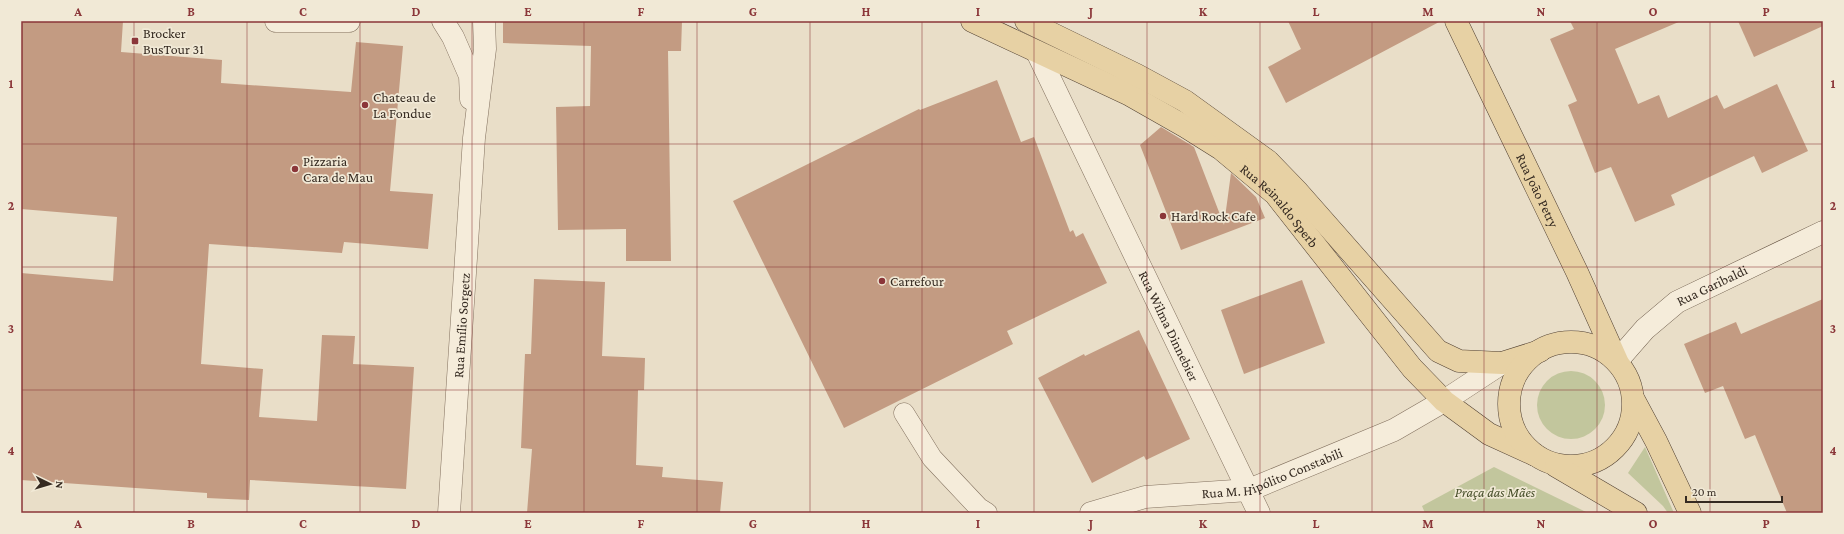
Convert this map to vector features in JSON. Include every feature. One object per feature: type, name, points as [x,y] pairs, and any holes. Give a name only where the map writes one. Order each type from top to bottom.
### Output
[{"type":"main road","name":"Rua Reinaldo Sperb","points":[[972,21],[1128,94],[1192,130],[1221,149],[1247,169],[1275,194],[1412,368],[1444,401],[1489,434],[1544,460]]},
{"type":"main road","name":"Rua Reinaldo Sperb","points":[[1026,21],[1144,79],[1185,101],[1235,136],[1268,162],[1298,192],[1438,351],[1459,361],[1502,363],[1540,350]]},
{"type":"main road","name":"Rua João Petry","points":[[1456,21],[1577,272],[1617,361]]},
{"type":"main road","points":[[1636,513],[1544,460],[1521,441],[1512,423],[1509,402],[1513,382],[1524,364],[1540,350],[1559,343],[1580,342],[1599,349],[1617,361],[1628,378],[1634,400],[1656,440],[1690,513]]},
{"type":"main road","points":[[1544,460],[1574,467],[1593,463],[1611,452],[1624,437],[1632,419],[1634,400]]},
{"type":"street","points":[[276,21],[349,21]]},
{"type":"street","name":"Rua Emílio Sorgetz","points":[[443,21],[453,37],[470,76],[474,138]]},
{"type":"street","name":"Rua Emílio Sorgetz","points":[[449,513],[474,138],[485,49],[484,21]]},
{"type":"street","name":"Rua Wilma Dinnebier","points":[[1037,52],[1259,513]]},
{"type":"street","name":"Rua Garibaldi","points":[[1617,361],[1644,329],[1677,302],[1823,232]]},
{"type":"street","name":"Rua M. Hipólito Constabili","points":[[1090,513],[1145,497],[1249,490],[1394,430],[1444,401],[1502,363]]},
{"type":"lane","points":[[904,413],[932,458],[979,508],[987,513]]},
{"type":"green space","points":[[1564,371],[1578,371],[1590,376],[1600,386],[1605,398],[1605,412],[1600,424],[1590,434],[1578,439],[1564,439],[1552,434],[1542,424],[1537,412],[1537,398],[1542,386],[1552,376]]},
{"type":"green space","points":[[1645,447],[1674,513],[1668,513],[1663,506],[1628,473]]},
{"type":"green space","name":"Praça das Mães","points":[[1494,467],[1587,513],[1425,513],[1422,506]]},
{"type":"building","points":[[21,21],[123,21],[121,52],[222,60],[221,83],[351,92],[356,42],[403,46],[390,191],[433,194],[428,249],[344,242],[342,253],[209,244],[201,364],[263,369],[259,417],[317,421],[322,335],[355,336],[353,364],[414,367],[406,489],[250,480],[249,500],[207,498],[207,493],[21,480],[21,273],[113,281],[117,217],[21,209]]},
{"type":"building","points":[[503,21],[682,21],[681,51],[668,51],[671,261],[626,261],[626,229],[558,230],[556,107],[590,106],[591,46],[503,43]]},
{"type":"building","points":[[1288,21],[1441,21],[1286,103],[1268,67],[1301,49]]},
{"type":"building","points":[[1570,21],[1681,21],[1615,49],[1638,104],[1659,95],[1668,118],[1717,95],[1724,109],[1777,84],[1808,151],[1762,173],[1754,156],[1671,195],[1675,205],[1635,222],[1611,167],[1595,173],[1568,105],[1577,101],[1550,39],[1574,29]]},
{"type":"building","points":[[1738,21],[1823,21],[1823,26],[1754,57]]},
{"type":"building","points":[[997,80],[1021,142],[1034,137],[1070,232],[1073,230],[1076,237],[1083,233],[1107,283],[1007,331],[1013,344],[844,428],[733,201],[919,109],[920,110]]},
{"type":"building","points":[[1161,127],[1194,147],[1224,225],[1231,173],[1256,197],[1265,218],[1181,250],[1140,145]]},
{"type":"building","points":[[534,279],[605,282],[602,356],[645,358],[644,390],[638,390],[636,465],[663,467],[662,477],[723,482],[720,513],[527,513],[532,449],[521,448],[525,354],[531,354]]},
{"type":"building","points":[[1302,280],[1325,343],[1244,374],[1221,310]]},
{"type":"building","points":[[1823,299],[1823,513],[1787,513],[1755,435],[1745,439],[1723,386],[1705,393],[1684,344],[1736,322],[1741,334]]},
{"type":"building","points":[[1139,330],[1190,439],[1146,460],[1144,456],[1092,483],[1038,378],[1084,354],[1085,356]]},
{"type":"place","name":"Brocker BusTour 31","points":[[135,41]]},
{"type":"place","name":"Chateau de La Fondue","points":[[365,105]]},
{"type":"place","name":"Pizzaria Cara de Mau","points":[[295,169]]},
{"type":"place","name":"Hard Rock Cafe","points":[[1163,216]]},
{"type":"place","name":"Carrefour","points":[[882,281]]}]
